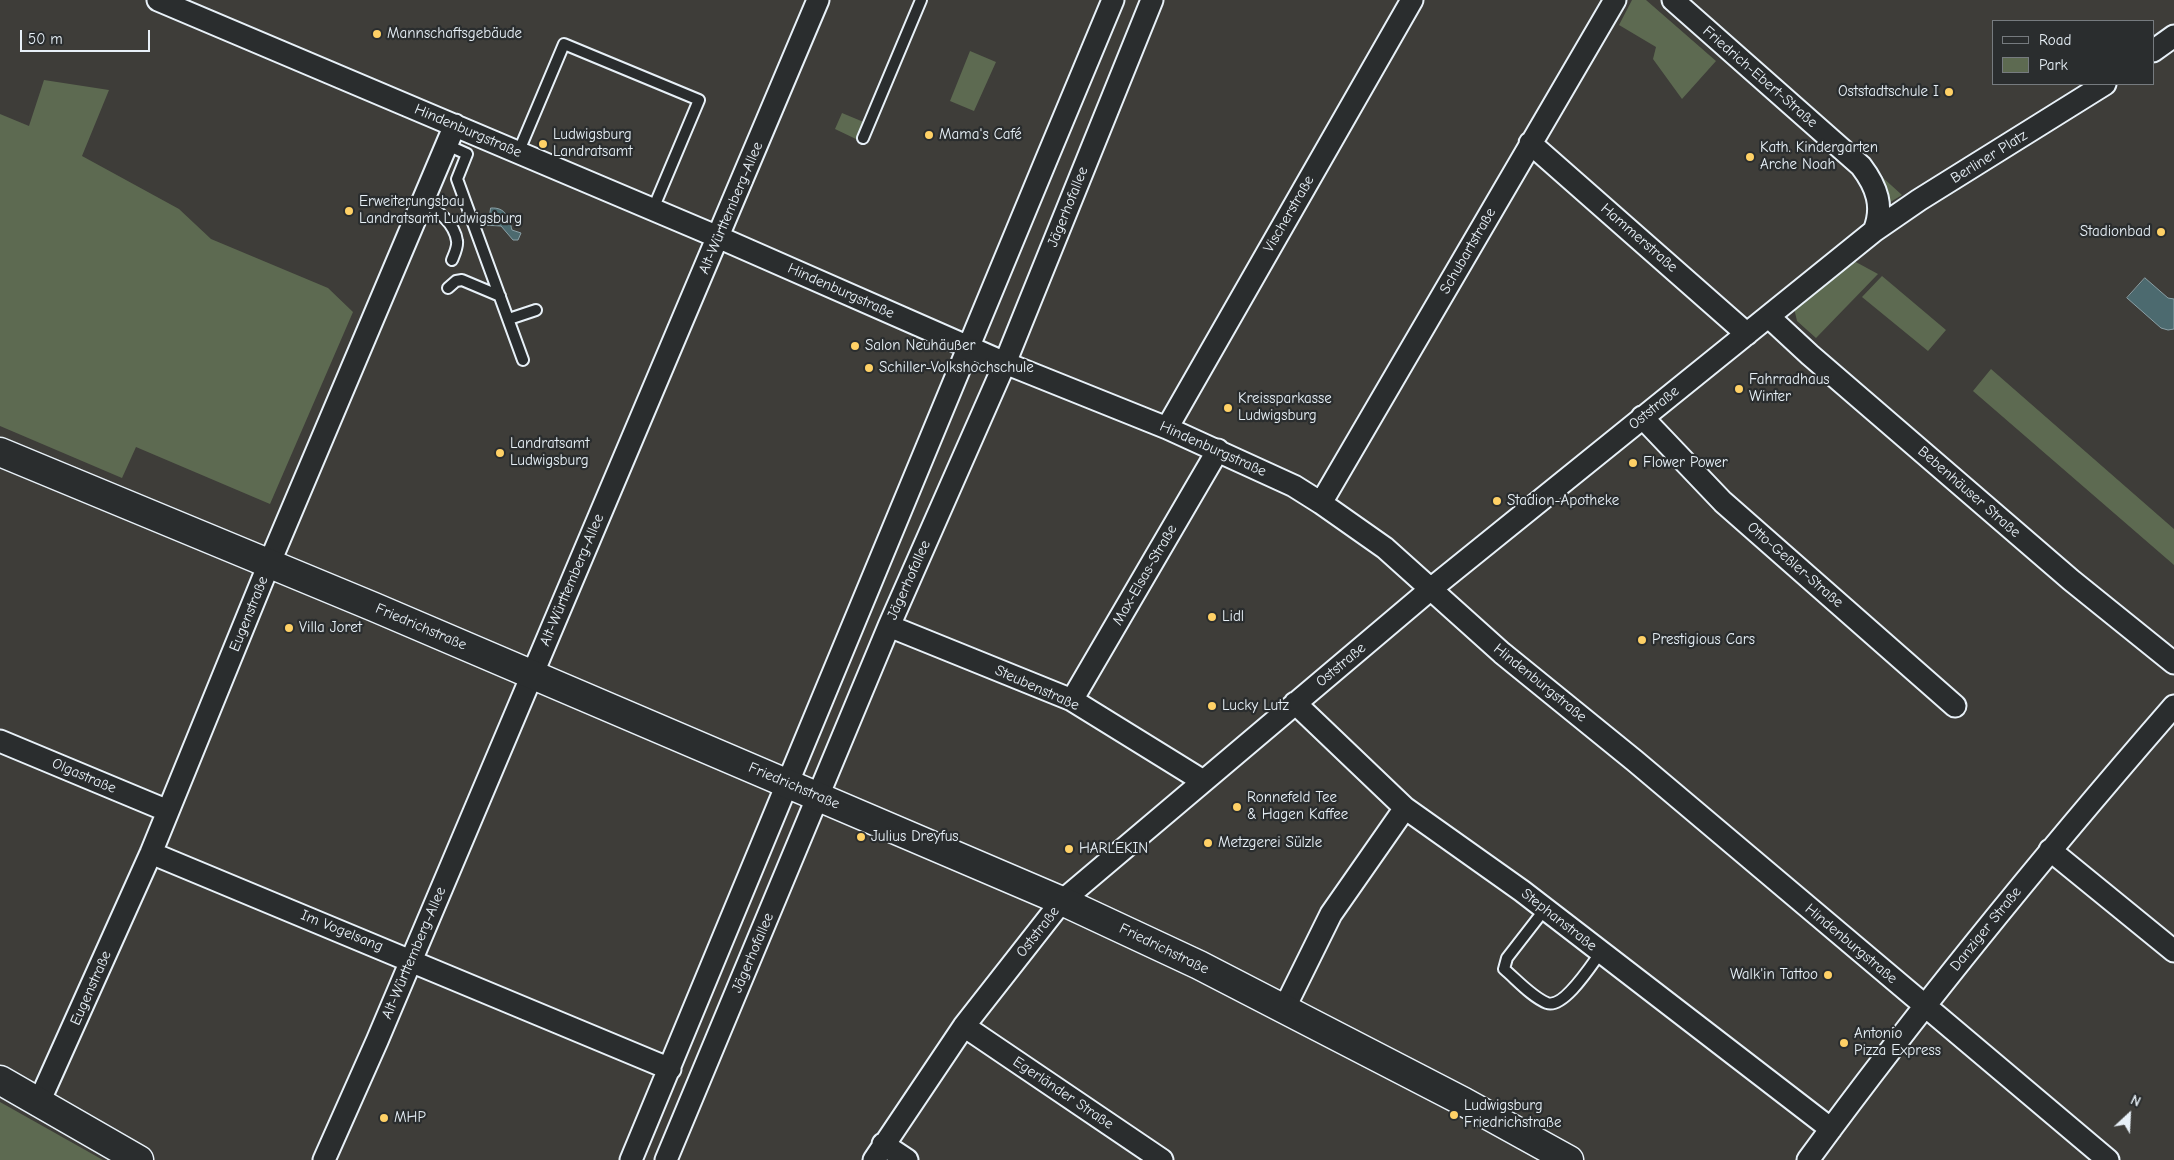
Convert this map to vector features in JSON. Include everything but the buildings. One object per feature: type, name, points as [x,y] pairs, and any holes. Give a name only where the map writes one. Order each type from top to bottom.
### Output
[{"type":"main road","name":"Friedrichstraße","points":[[0,452],[789,783],[1062,901],[1199,965],[1464,1102],[1568,1160]]},
{"type":"main road","points":[[0,1080],[139,1160]]},
{"type":"street","name":"Hindenburgstraße","points":[[158,0],[653,209],[1005,363],[1167,428],[1294,486],[1385,548],[1432,588],[1502,653],[1635,761],[2108,1160]]},
{"type":"street","name":"Alt-Württemberg-Allee","points":[[324,1160],[411,960],[818,0]]},
{"type":"street","points":[[631,1160],[789,783],[967,346],[1113,0]]},
{"type":"street","name":"Jägerhofallee","points":[[666,1160],[889,626],[1005,363],[1152,0]]},
{"type":"street","name":"Vischerstraße","points":[[1167,428],[1412,0]]},
{"type":"street","name":"Schubartstraße","points":[[1321,503],[1615,0]]},
{"type":"street","name":"Friedrich-Ebert-Straße","points":[[1673,0],[1862,166],[1871,179],[1879,202],[1880,213],[1874,231]]},
{"type":"street","points":[[2154,50],[2174,36]]},
{"type":"street","name":"Berliner Platz","points":[[1874,231],[1919,200],[2103,85]]},
{"type":"street","name":"Eugenstraße","points":[[39,1102],[151,853],[269,564],[455,125]]},
{"type":"street","name":"Hammerstraße","points":[[1530,143],[1747,334]]},
{"type":"street","name":"Oststraße","points":[[878,1152],[964,1026],[1062,901],[1432,588],[1874,231]]},
{"type":"street","name":"Bebenhäuser Straße","points":[[1769,317],[1810,355],[2071,580],[2174,663]]},
{"type":"street","name":"Otto-Geßler-Straße","points":[[1642,417],[1723,502],[1955,706]]},
{"type":"street","name":"Max-Elsas-Straße","points":[[1072,700],[1218,450]]},
{"type":"street","name":"Steubenstraße","points":[[889,626],[1072,700],[1203,781]]},
{"type":"street","name":"Stephanstraße","points":[[1295,703],[1405,808],[1546,909],[1831,1129]]},
{"type":"street","name":"Danziger Straße","points":[[1808,1160],[1924,1005],[2050,850],[2174,706]]},
{"type":"street","name":"Olgastraße","points":[[0,740],[168,812]]},
{"type":"street","points":[[1284,1009],[1331,914],[1405,808]]},
{"type":"street","points":[[2050,850],[2174,951]]},
{"type":"street","name":"Im Vogelsang","points":[[151,853],[670,1069]]},
{"type":"street","name":"Egerländer Straße","points":[[964,1026],[1162,1160]]},
{"type":"street","points":[[878,1152],[907,1160]]},
{"type":"lane","points":[[863,138],[921,0]]},
{"type":"lane","points":[[518,153],[564,44],[698,100],[653,209]]},
{"type":"lane","points":[[447,145],[472,153],[457,179],[523,360]]},
{"type":"lane","points":[[423,203],[435,208],[452,230],[457,240],[452,260]]},
{"type":"lane","points":[[448,288],[456,281],[462,280],[500,296]]},
{"type":"lane","points":[[509,319],[536,310]]},
{"type":"lane","points":[[1546,909],[1507,958],[1504,969],[1524,986],[1548,1003],[1557,1003],[1571,991],[1601,952]]},
{"type":"green space","points":[[1632,0],[1646,0],[1716,61],[1682,99],[1653,59],[1656,47],[1619,25]]},
{"type":"green space","points":[[970,51],[996,62],[974,111],[950,101]]},
{"type":"green space","points":[[44,80],[109,90],[82,156],[179,209],[211,239],[328,288],[353,312],[270,504],[136,447],[122,478],[0,426],[0,114],[29,126]]},
{"type":"green space","points":[[842,113],[866,123],[858,140],[835,129]]},
{"type":"green space","points":[[1881,176],[1902,195],[1887,204],[1878,178]]},
{"type":"green space","points":[[1854,261],[1878,274],[1816,338],[1797,321],[1794,308]]},
{"type":"green space","points":[[1882,276],[1946,330],[1928,351],[1862,297]]},
{"type":"green space","points":[[1991,369],[2174,529],[2174,565],[1973,391]]},
{"type":"green space","points":[[0,1102],[103,1160],[0,1160]]},
{"type":"water","points":[[491,208],[500,209],[506,214],[512,230],[521,233],[518,240],[513,240],[501,226],[483,225],[483,219],[489,217]]},
{"type":"water","points":[[2145,278],[2168,298],[2174,299],[2174,329],[2161,328],[2127,298]]},
{"type":"place","name":"Mannschaftsgebäude","points":[[377,34]]},
{"type":"place","name":"Oststadtschule I","points":[[1949,92]]},
{"type":"place","name":"Mama's Café","points":[[929,135]]},
{"type":"place","name":"Ludwigsburg Landratsamt","points":[[543,144]]},
{"type":"place","name":"Kath. Kindergarten Arche Noah","points":[[1750,157]]},
{"type":"place","name":"Erweiterungsbau Landratsamt Ludwigsburg","points":[[349,211]]},
{"type":"place","name":"Stadionbad","points":[[2161,232]]},
{"type":"place","name":"Salon Neuhäußer","points":[[855,346]]},
{"type":"place","name":"Schiller-Volkshochschule","points":[[869,368]]},
{"type":"place","name":"Fahrradhaus Winter","points":[[1739,389]]},
{"type":"place","name":"Kreissparkasse Ludwigsburg","points":[[1228,408]]},
{"type":"place","name":"Landratsamt Ludwigsburg","points":[[500,453]]},
{"type":"place","name":"Flower Power","points":[[1633,463]]},
{"type":"place","name":"Stadion-Apotheke","points":[[1497,501]]},
{"type":"place","name":"Lidl","points":[[1212,617]]},
{"type":"place","name":"Villa Joret","points":[[289,628]]},
{"type":"place","name":"Prestigious Cars","points":[[1642,640]]},
{"type":"place","name":"Lucky Lutz","points":[[1212,706]]},
{"type":"place","name":"Ronnefeld Tee & Hagen Kaffee","points":[[1237,807]]},
{"type":"place","name":"Julius Dreyfus","points":[[861,837]]},
{"type":"place","name":"Metzgerei Sülzle","points":[[1208,843]]},
{"type":"place","name":"HARLEKIN","points":[[1069,849]]},
{"type":"place","name":"Walk'in Tattoo","points":[[1828,975]]},
{"type":"place","name":"Antonio Pizza Express","points":[[1844,1043]]},
{"type":"place","name":"Ludwigsburg Friedrichstraße","points":[[1454,1115]]},
{"type":"place","name":"MHP","points":[[384,1118]]}]
